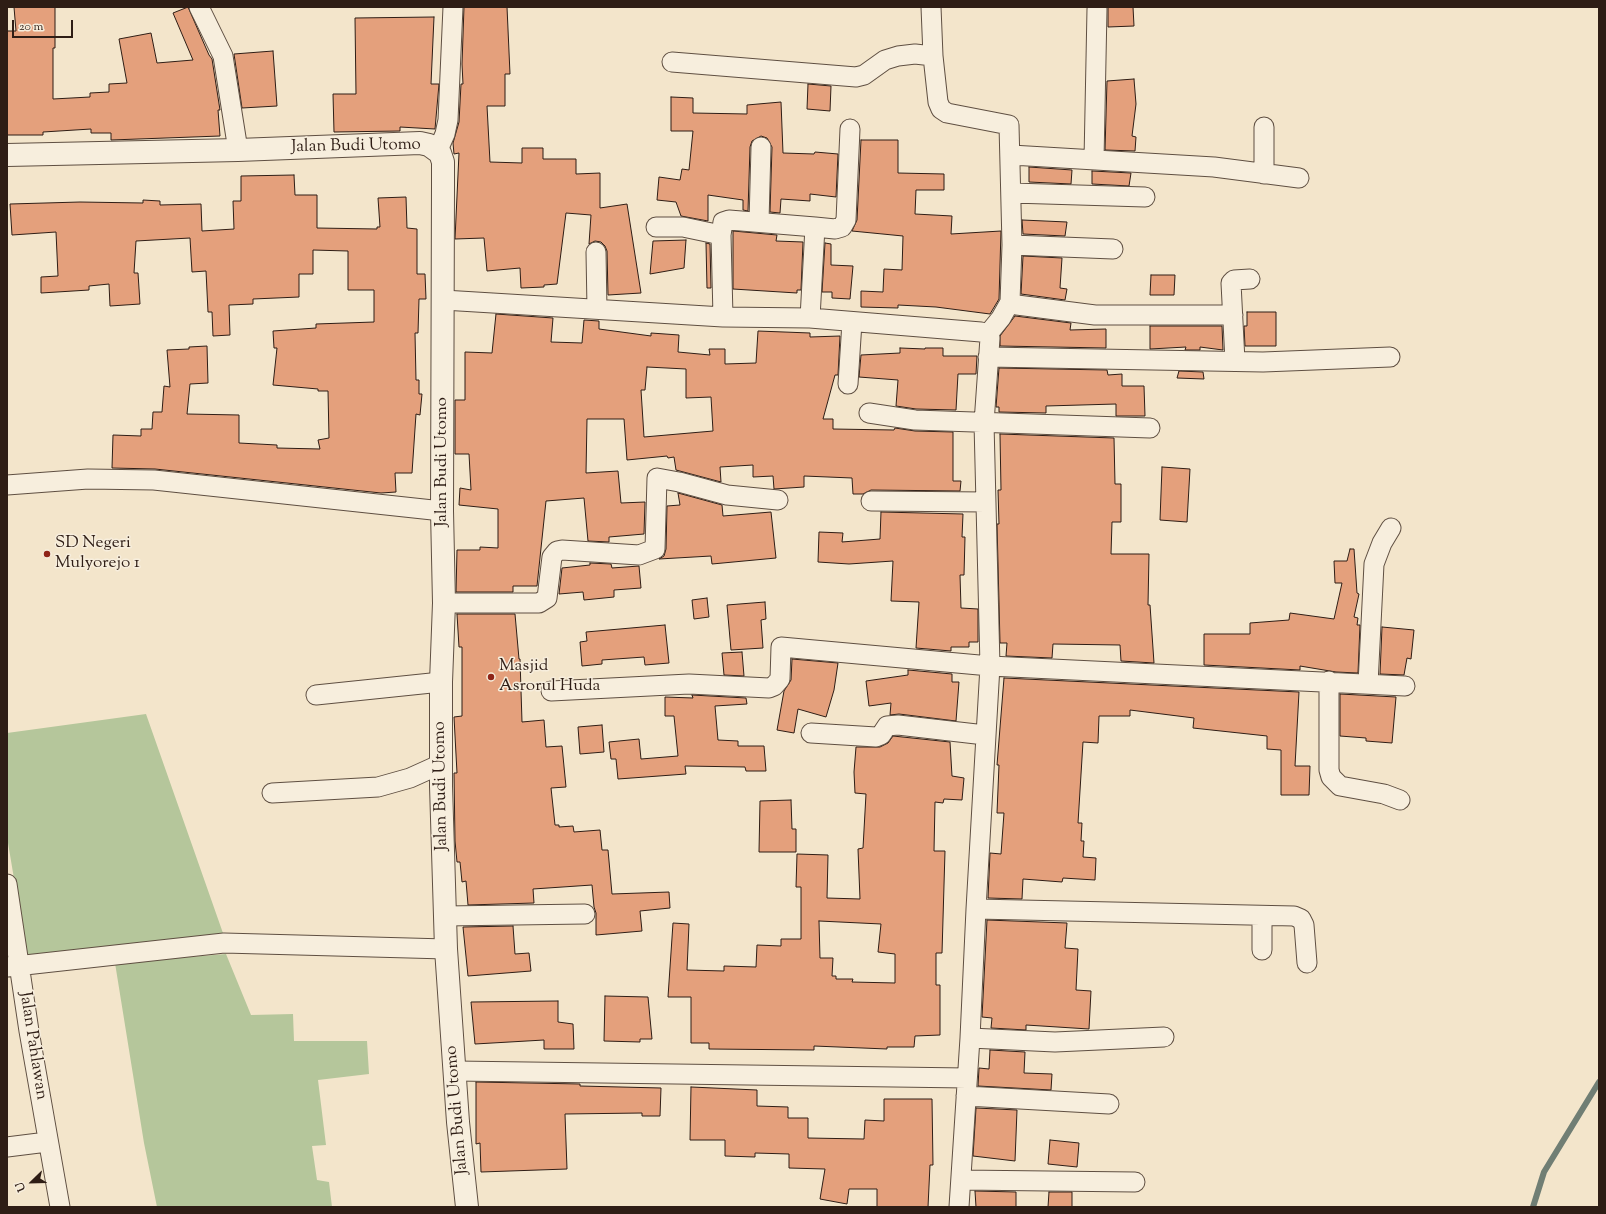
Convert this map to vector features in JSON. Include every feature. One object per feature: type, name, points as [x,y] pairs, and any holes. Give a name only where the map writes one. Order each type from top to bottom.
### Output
[{"type":"street","points":[[199,7],[222,56],[238,150]]},
{"type":"street","points":[[438,150],[446,134],[448,120],[453,7]]},
{"type":"street","points":[[931,7],[933,56],[938,102],[941,108],[947,113],[1010,125],[1012,193],[1010,302],[1001,318],[988,334]]},
{"type":"street","points":[[1094,160],[1097,9]]},
{"type":"street","points":[[672,62],[856,77],[864,75],[885,60],[898,56],[915,54],[933,56]]},
{"type":"street","points":[[1264,127],[1264,174]]},
{"type":"street","points":[[723,317],[721,235],[723,222],[759,222],[835,229],[842,227],[846,220],[850,128]]},
{"type":"street","name":"Jalan Budi Utomo","points":[[7,155],[238,150],[420,143],[438,150],[443,162],[442,510],[444,603],[441,682],[441,764],[445,916],[458,1122],[467,1207]]},
{"type":"street","points":[[759,222],[761,147]]},
{"type":"street","points":[[1011,155],[1214,167],[1300,178]]},
{"type":"street","points":[[1012,193],[1145,197]]},
{"type":"street","points":[[656,227],[683,227],[721,235]]},
{"type":"street","points":[[810,318],[816,227]]},
{"type":"street","points":[[1012,245],[1112,249]]},
{"type":"street","points":[[596,252],[597,309]]},
{"type":"street","points":[[1235,361],[1231,283],[1234,280],[1250,279]]},
{"type":"street","points":[[443,300],[723,317],[810,318],[982,332],[988,334]]},
{"type":"street","points":[[1010,302],[1017,305],[1095,315],[1233,315]]},
{"type":"street","points":[[848,384],[852,322]]},
{"type":"street","points":[[959,1207],[970,1038],[985,735],[990,666],[984,423],[990,338],[988,334]]},
{"type":"street","points":[[988,356],[1263,362],[1390,357]]},
{"type":"street","points":[[869,413],[915,420],[1150,428]]},
{"type":"street","points":[[444,603],[539,603],[547,598],[552,557],[557,551],[639,554],[655,549],[657,478],[679,482],[727,495],[778,500]]},
{"type":"street","points":[[7,485],[88,479],[154,480],[264,493],[442,510]]},
{"type":"street","points":[[872,501],[986,502]]},
{"type":"street","points":[[1368,684],[1374,564],[1382,543],[1391,528]]},
{"type":"street","points":[[551,691],[688,684],[769,688],[774,686],[780,679],[781,647],[990,666],[1405,686]]},
{"type":"street","points":[[316,696],[441,682]]},
{"type":"street","points":[[1329,682],[1329,770],[1331,777],[1340,786],[1384,794],[1400,800]]},
{"type":"street","points":[[811,733],[876,737],[881,735],[886,726],[898,726],[985,735]]},
{"type":"street","points":[[272,793],[378,787],[410,778],[441,764]]},
{"type":"street","name":"Jalan Pahlawan","points":[[7,884],[13,966],[60,1207]]},
{"type":"street","points":[[976,909],[1294,916],[1301,919],[1304,925],[1307,963]]},
{"type":"street","points":[[445,916],[585,914]]},
{"type":"street","points":[[1262,916],[1262,950]]},
{"type":"street","points":[[13,966],[224,942],[446,949]]},
{"type":"street","points":[[970,1038],[1055,1042],[1164,1037]]},
{"type":"street","points":[[455,1071],[967,1087],[1109,1104]]},
{"type":"street","points":[[7,1147],[47,1142]]},
{"type":"street","points":[[961,1180],[1135,1182]]},
{"type":"green space","points":[[146,714],[224,936],[27,956],[7,837],[7,733]]},
{"type":"green space","points":[[226,954],[251,1015],[293,1014],[294,1041],[367,1041],[369,1074],[318,1080],[326,1145],[312,1146],[317,1180],[329,1182],[332,1207],[157,1207],[144,1143],[115,963]]},
{"type":"building","points":[[14,7],[55,7],[53,99],[90,97],[90,93],[109,92],[109,84],[127,83],[119,39],[151,33],[157,63],[193,60],[173,13],[188,7],[212,59],[220,110],[218,110],[220,136],[111,140],[111,133],[91,133],[91,129],[43,132],[43,135],[7,135],[7,31],[16,31]]},
{"type":"building","points":[[464,7],[507,7],[510,74],[505,74],[505,106],[487,106],[490,162],[522,163],[522,148],[543,148],[543,159],[576,159],[576,174],[600,173],[600,208],[627,204],[641,293],[608,295],[607,251],[601,242],[595,241],[589,244],[591,215],[566,213],[557,284],[544,285],[544,287],[521,288],[520,268],[487,271],[484,238],[455,239],[459,153],[454,154],[453,143],[459,122],[461,84],[463,84],[462,64]]},
{"type":"building","points":[[1108,7],[1133,7],[1134,26],[1108,27]]},
{"type":"building","points":[[434,17],[431,84],[439,84],[435,129],[400,127],[400,131],[334,132],[333,94],[356,94],[355,18]]},
{"type":"building","points":[[273,51],[277,106],[242,108],[234,54]]},
{"type":"building","points":[[1134,79],[1136,104],[1132,136],[1136,137],[1135,151],[1105,150],[1107,81]]},
{"type":"building","points":[[808,84],[831,86],[830,111],[807,109]]},
{"type":"building","points":[[671,97],[693,98],[693,113],[747,114],[747,105],[781,102],[783,153],[814,154],[815,152],[838,154],[836,197],[810,194],[810,201],[781,199],[780,213],[770,212],[772,147],[767,138],[761,136],[752,141],[750,147],[748,211],[743,210],[743,200],[708,195],[708,221],[681,216],[676,202],[657,200],[659,177],[680,180],[682,169],[689,170],[693,131],[671,131]]},
{"type":"building","points":[[861,140],[898,140],[898,173],[944,174],[944,190],[916,190],[915,214],[952,216],[951,234],[1001,231],[999,299],[990,314],[936,307],[898,305],[898,308],[861,307],[861,291],[883,292],[884,269],[902,270],[903,236],[852,231],[857,220]]},
{"type":"building","points":[[1029,167],[1072,170],[1071,184],[1029,182]]},
{"type":"building","points":[[1092,171],[1131,173],[1129,186],[1092,184]]},
{"type":"building","points":[[294,175],[295,195],[317,195],[317,228],[377,229],[377,227],[380,227],[378,198],[406,197],[407,228],[417,229],[417,274],[425,274],[426,299],[419,299],[418,333],[415,333],[416,380],[419,380],[419,394],[422,394],[420,415],[416,414],[412,473],[395,473],[396,492],[381,493],[155,469],[112,468],[113,435],[141,436],[141,429],[152,429],[153,412],[162,412],[164,386],[170,387],[167,350],[189,349],[189,347],[207,346],[208,383],[190,384],[187,414],[239,415],[239,443],[277,445],[277,448],[320,449],[318,440],[329,438],[328,391],[273,385],[277,348],[274,348],[273,331],[316,328],[316,324],[374,322],[374,290],[348,290],[348,251],[313,250],[313,274],[299,274],[299,297],[253,299],[253,304],[229,305],[230,335],[213,336],[212,312],[208,312],[206,271],[192,272],[190,238],[136,241],[134,273],[138,273],[140,304],[110,306],[109,284],[89,286],[89,290],[41,293],[41,277],[58,276],[56,232],[12,235],[10,204],[80,202],[143,203],[143,200],[160,201],[160,205],[201,204],[202,231],[234,229],[233,201],[241,201],[241,176]]},
{"type":"building","points":[[1022,220],[1067,222],[1065,236],[1023,234]]},
{"type":"building","points":[[733,231],[777,235],[776,241],[803,242],[801,290],[797,290],[797,293],[733,289]]},
{"type":"building","points":[[686,240],[684,268],[650,274],[653,241]]},
{"type":"building","points":[[706,243],[710,244],[711,288],[707,288]]},
{"type":"building","points":[[825,243],[831,244],[831,265],[853,266],[850,299],[832,298],[832,292],[822,292]]},
{"type":"building","points":[[1023,256],[1062,258],[1060,288],[1067,289],[1065,300],[1021,294]]},
{"type":"building","points":[[1151,275],[1175,275],[1174,295],[1150,295]]},
{"type":"building","points":[[1247,312],[1276,312],[1276,346],[1245,346],[1244,326],[1247,326]]},
{"type":"building","points":[[496,314],[553,318],[551,342],[582,343],[584,320],[599,321],[599,329],[651,336],[651,333],[679,335],[678,352],[710,355],[709,349],[725,349],[725,364],[756,363],[758,331],[810,333],[810,337],[840,336],[838,375],[835,375],[823,419],[833,419],[833,429],[894,430],[895,428],[915,431],[953,432],[953,481],[961,481],[960,491],[871,490],[863,494],[853,494],[852,478],[804,476],[804,487],[774,489],[773,476],[753,477],[753,465],[720,467],[721,482],[676,470],[674,457],[668,458],[667,456],[627,460],[624,419],[587,419],[586,473],[618,471],[621,503],[645,502],[644,534],[609,537],[609,542],[588,541],[584,498],[546,501],[537,586],[513,586],[513,592],[456,592],[457,550],[480,550],[480,547],[498,548],[498,509],[459,505],[460,488],[471,490],[469,454],[455,454],[455,400],[465,400],[465,352],[492,353]],"holes":[[[647,367],[686,369],[686,398],[711,397],[713,431],[644,437],[641,390],[645,390]]]},
{"type":"building","points":[[1015,316],[1071,323],[1070,330],[1106,329],[1106,348],[1000,346],[1000,336]]},
{"type":"building","points":[[1150,326],[1222,326],[1223,350],[1200,347],[1200,350],[1185,350],[1186,347],[1150,349]]},
{"type":"building","points":[[900,348],[943,348],[943,356],[977,356],[976,374],[958,374],[956,410],[916,409],[896,406],[898,380],[859,377],[861,355],[900,353]]},
{"type":"building","points":[[999,368],[1107,370],[1108,375],[1122,374],[1122,386],[1144,386],[1145,416],[1116,416],[1116,404],[1046,406],[1046,413],[999,412],[999,407],[996,407]]},
{"type":"building","points":[[1179,371],[1203,372],[1204,379],[1177,378]]},
{"type":"building","points":[[1000,434],[1114,438],[1115,484],[1121,484],[1121,522],[1112,522],[1111,554],[1149,554],[1148,605],[1150,605],[1154,663],[1121,661],[1120,645],[1053,644],[1052,658],[1006,656],[1007,643],[1000,643],[997,524],[999,524],[998,490],[1001,490]]},
{"type":"building","points":[[1162,467],[1190,469],[1187,522],[1160,520]]},
{"type":"building","points":[[678,493],[722,505],[723,516],[771,512],[776,558],[712,564],[711,556],[659,559],[664,556],[666,549],[667,506],[680,505]]},
{"type":"building","points":[[881,512],[963,514],[962,537],[965,537],[964,575],[960,575],[961,608],[978,609],[978,642],[969,642],[969,647],[951,647],[951,651],[916,648],[919,602],[891,601],[893,561],[849,564],[818,562],[819,532],[843,533],[842,542],[880,539]]},
{"type":"building","points":[[1350,549],[1354,549],[1357,593],[1359,594],[1354,617],[1358,618],[1357,625],[1360,625],[1358,673],[1336,672],[1300,666],[1300,670],[1204,665],[1204,634],[1250,634],[1250,623],[1289,620],[1290,613],[1334,619],[1342,583],[1335,583],[1334,561],[1347,561]]},
{"type":"building","points":[[590,563],[611,564],[612,568],[639,566],[641,588],[614,590],[614,597],[584,600],[583,592],[559,594],[562,568],[590,565]]},
{"type":"building","points":[[707,598],[709,617],[694,619],[692,600]]},
{"type":"building","points":[[765,602],[766,619],[761,620],[763,648],[731,650],[727,605]]},
{"type":"building","points":[[457,614],[515,614],[520,659],[522,722],[544,720],[546,747],[562,746],[566,787],[551,788],[555,825],[559,825],[559,827],[573,826],[574,832],[600,830],[602,850],[608,850],[612,894],[669,892],[670,908],[640,911],[642,931],[596,935],[596,913],[592,885],[533,889],[534,903],[468,905],[466,881],[462,882],[460,862],[457,862],[455,841],[454,773],[457,773],[454,717],[462,716],[462,647],[459,647]]},
{"type":"building","points":[[665,625],[669,663],[645,665],[644,657],[602,660],[602,664],[582,666],[580,642],[587,641],[586,632]]},
{"type":"building","points":[[1382,627],[1414,630],[1411,659],[1407,658],[1404,675],[1380,674]]},
{"type":"building","points":[[742,652],[744,676],[724,675],[722,653]]},
{"type":"building","points":[[792,659],[838,663],[834,690],[826,717],[798,709],[794,733],[777,730],[784,691],[791,680]]},
{"type":"building","points":[[908,670],[952,674],[952,682],[959,682],[956,721],[899,714],[890,715],[891,703],[869,706],[866,681],[908,675]]},
{"type":"building","points":[[1004,678],[1299,692],[1295,766],[1310,766],[1309,795],[1281,795],[1281,750],[1267,749],[1267,736],[1193,728],[1194,718],[1130,710],[1130,716],[1099,716],[1098,743],[1083,742],[1078,823],[1082,823],[1081,841],[1084,841],[1083,857],[1096,858],[1095,880],[1063,878],[1062,882],[1023,879],[1022,899],[988,898],[990,853],[1001,854],[1004,813],[997,813],[999,765],[997,765]]},
{"type":"building","points":[[1340,694],[1396,697],[1392,743],[1366,741],[1366,738],[1340,736]]},
{"type":"building","points":[[692,695],[746,698],[747,704],[715,706],[718,740],[738,741],[738,746],[764,746],[766,771],[746,771],[745,767],[685,766],[686,774],[618,779],[616,759],[611,759],[609,742],[639,739],[641,759],[678,756],[674,716],[665,716],[665,697],[693,698]]},
{"type":"building","points":[[602,725],[604,752],[580,754],[578,727]]},
{"type":"building","points":[[893,736],[950,742],[952,776],[964,778],[962,800],[944,799],[943,803],[935,802],[934,851],[945,851],[942,953],[936,953],[936,985],[940,985],[940,1035],[915,1036],[914,1047],[887,1047],[887,1049],[814,1046],[814,1050],[709,1049],[709,1043],[691,1043],[691,997],[668,997],[673,923],[689,924],[687,970],[724,971],[724,966],[756,967],[757,945],[781,946],[781,939],[801,939],[801,887],[796,887],[797,854],[828,855],[827,898],[860,899],[858,849],[863,848],[866,794],[855,793],[854,772],[856,747],[880,747],[888,743]],"holes":[[[819,921],[881,924],[878,952],[895,954],[895,983],[852,982],[853,979],[836,979],[836,976],[832,976],[833,958],[820,958]]]},
{"type":"building","points":[[791,800],[792,829],[796,829],[796,852],[759,852],[760,801]]},
{"type":"building","points":[[987,920],[1067,923],[1065,948],[1078,949],[1076,990],[1091,991],[1089,1029],[1026,1025],[1026,1030],[991,1028],[992,1018],[982,1017]]},
{"type":"building","points":[[513,926],[515,954],[529,953],[531,971],[468,976],[463,927]]},
{"type":"building","points":[[605,996],[648,997],[652,1039],[640,1039],[640,1042],[604,1041]]},
{"type":"building","points":[[558,1001],[558,1022],[573,1024],[574,1049],[544,1049],[544,1040],[475,1044],[471,1002]]},
{"type":"building","points":[[990,1050],[1025,1052],[1024,1073],[1052,1074],[1051,1090],[978,1086],[979,1068],[989,1069]]},
{"type":"building","points":[[476,1082],[580,1084],[580,1086],[661,1088],[660,1116],[642,1116],[642,1113],[565,1114],[567,1169],[481,1172],[480,1143],[476,1144]]},
{"type":"building","points":[[691,1087],[757,1090],[757,1106],[788,1107],[788,1118],[808,1118],[808,1138],[864,1139],[865,1120],[884,1121],[884,1099],[932,1099],[933,1165],[930,1165],[928,1207],[877,1207],[877,1189],[849,1189],[847,1204],[820,1199],[825,1169],[789,1168],[789,1154],[755,1153],[755,1157],[725,1156],[725,1140],[690,1140]]},
{"type":"building","points":[[976,1108],[1017,1110],[1015,1161],[973,1156]]},
{"type":"building","points":[[1050,1140],[1079,1143],[1077,1167],[1048,1164]]},
{"type":"building","points":[[975,1191],[1016,1192],[1016,1207],[976,1207]]},
{"type":"building","points":[[1049,1192],[1072,1192],[1072,1207],[1048,1207]]},
{"type":"waterway","points":[[1533,1207],[1544,1172],[1599,1082]]},
{"type":"place","name":"SD Negeri Mulyorejo 1","points":[[47,554]]},
{"type":"place","name":"Masjid Asrorul Huda","points":[[491,677]]}]
